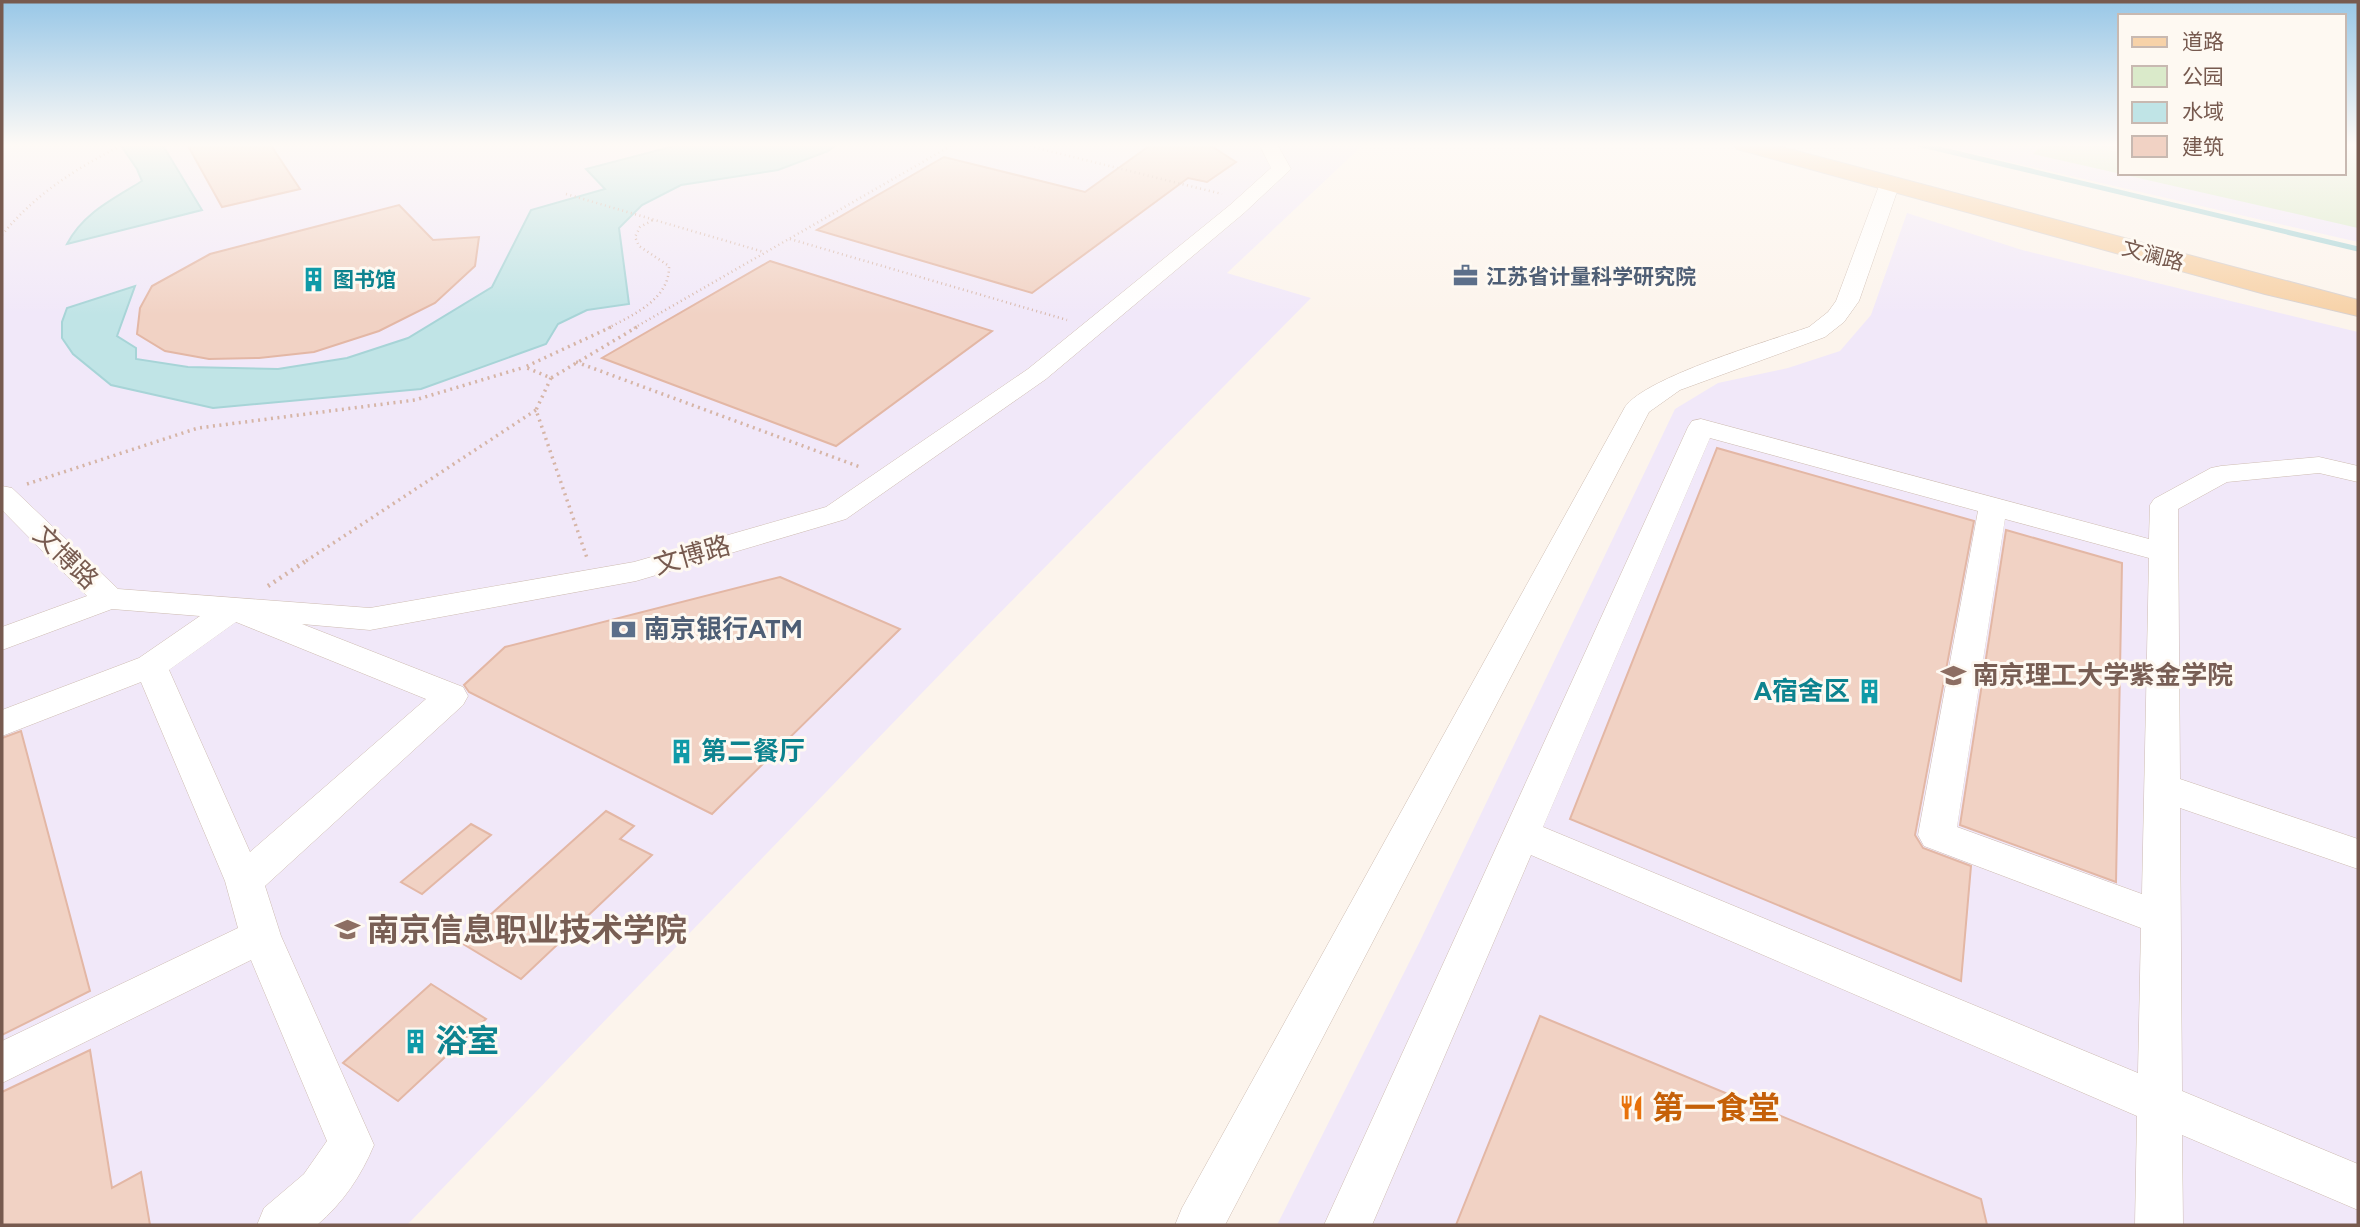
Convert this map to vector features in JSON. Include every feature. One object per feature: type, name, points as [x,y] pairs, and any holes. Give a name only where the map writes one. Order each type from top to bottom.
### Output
[{"type":"main road","name":"文澜路","points":[[1956,201],[2358,308]]},
{"type":"main road","name":"文澜路","points":[[2019,201],[2211,251],[2358,285]]},
{"type":"lane","name":"文博路","points":[[8,491],[109,599],[370,619],[636,571],[836,513],[1037,374],[1245,201]]},
{"type":"lane","points":[[1199,1225],[1638,407],[1671,384],[1817,332],[1836,317],[1847,301],[1883,201]]},
{"type":"lane","points":[[1348,1225],[1701,427],[2164,553]]},
{"type":"lane","points":[[2159,1225],[2164,505],[2221,474],[2319,465],[2358,474]]},
{"type":"lane","points":[[1993,507],[1937,835],[2161,918]]},
{"type":"lane","points":[[2,639],[109,599]]},
{"type":"lane","points":[[2,723],[151,666],[233,608],[451,696],[244,881]]},
{"type":"lane","points":[[151,666],[244,881],[261,936],[351,1145],[321,1191],[281,1225]]},
{"type":"lane","points":[[2162,787],[2358,854]]},
{"type":"lane","points":[[1521,834],[2358,1187]]},
{"type":"lane","points":[[2,1063],[261,936]]},
{"type":"path","points":[[2,236],[32,201]]},
{"type":"path","points":[[590,201],[765,253]]},
{"type":"path","points":[[233,608],[537,410],[551,378],[575,362],[855,201]]},
{"type":"path","points":[[8,491],[198,428],[415,400],[525,367],[587,340],[648,304],[663,291],[669,281],[669,266],[639,246],[635,237],[640,227],[653,220]]},
{"type":"path","points":[[789,239],[1093,327]]},
{"type":"path","points":[[575,362],[888,477]]},
{"type":"path","points":[[525,367],[551,378]]},
{"type":"path","points":[[537,410],[594,578]]},
{"type":"shaded area","name":"南京信息职业技术学院","points":[[2,201],[1303,201],[1227,273],[1311,298],[979,634],[407,1225],[2,1225]]},
{"type":"shaded area","points":[[2181,201],[2358,201],[2358,242]]},
{"type":"shaded area","name":"南京理工大学紫金学院","points":[[1907,213],[2022,250],[2358,332],[2358,1225],[1277,1225],[1420,941],[1675,409],[1718,383],[1788,368],[1840,351],[1871,315]]},
{"type":"green space","points":[[2241,201],[2358,201],[2358,228]]},
{"type":"water","points":[[110,201],[197,201],[202,210],[67,244],[90,215]]},
{"type":"water","points":[[562,201],[649,201],[619,228],[629,304],[587,310],[558,324],[546,344],[421,389],[213,408],[111,385],[73,354],[62,338],[62,322],[67,308],[135,286],[117,336],[136,348],[136,359],[188,367],[278,369],[347,358],[408,338],[492,287],[531,210]]},
{"type":"building","points":[[219,201],[247,201],[222,207]]},
{"type":"building","points":[[867,201],[1156,201],[1032,293],[817,230]]},
{"type":"building","name":"图书馆","points":[[399,205],[433,240],[479,237],[475,266],[435,303],[379,331],[314,352],[259,358],[209,359],[165,351],[137,334],[140,308],[152,286],[210,254]]},
{"type":"building","points":[[770,261],[992,331],[836,446],[602,358]]},
{"type":"building","name":"A宿舍区","points":[[1717,448],[1974,521],[1915,835],[1923,848],[1971,866],[1961,981],[1570,819]]},
{"type":"building","points":[[2006,530],[2122,563],[2116,882],[1960,825]]},
{"type":"building","name":"第二餐厅","points":[[780,577],[900,629],[712,814],[469,692],[464,685],[505,647]]},
{"type":"building","points":[[21,731],[90,991],[2,1035],[2,738]]},
{"type":"building","points":[[606,811],[634,826],[620,839],[652,855],[521,979],[460,942]]},
{"type":"building","points":[[471,824],[491,835],[422,894],[401,882]]},
{"type":"building","name":"浴室","points":[[431,984],[486,1019],[398,1101],[343,1063]]},
{"type":"building","name":"第一食堂","points":[[1540,1016],[1981,1199],[1987,1225],[1456,1225]]},
{"type":"building","points":[[90,1050],[112,1188],[141,1172],[150,1225],[2,1225],[2,1092]]},
{"type":"waterway","points":[[2158,201],[2358,249]]},
{"type":"place","name":"江苏省计量科学研究院","points":[[1466,276]]},
{"type":"place","name":"图书馆","points":[[313,279]]},
{"type":"place","name":"南京银行ATM","points":[[624,629]]},
{"type":"place","name":"南京理工大学紫金学院","points":[[1953,675]]},
{"type":"place","name":"A宿舍区","points":[[1870,691]]},
{"type":"place","name":"第二餐厅","points":[[681,751]]},
{"type":"place","name":"南京信息职业技术学院","points":[[347,930]]},
{"type":"place","name":"浴室","points":[[415,1041]]},
{"type":"place","name":"第一食堂","points":[[1632,1108]]}]
